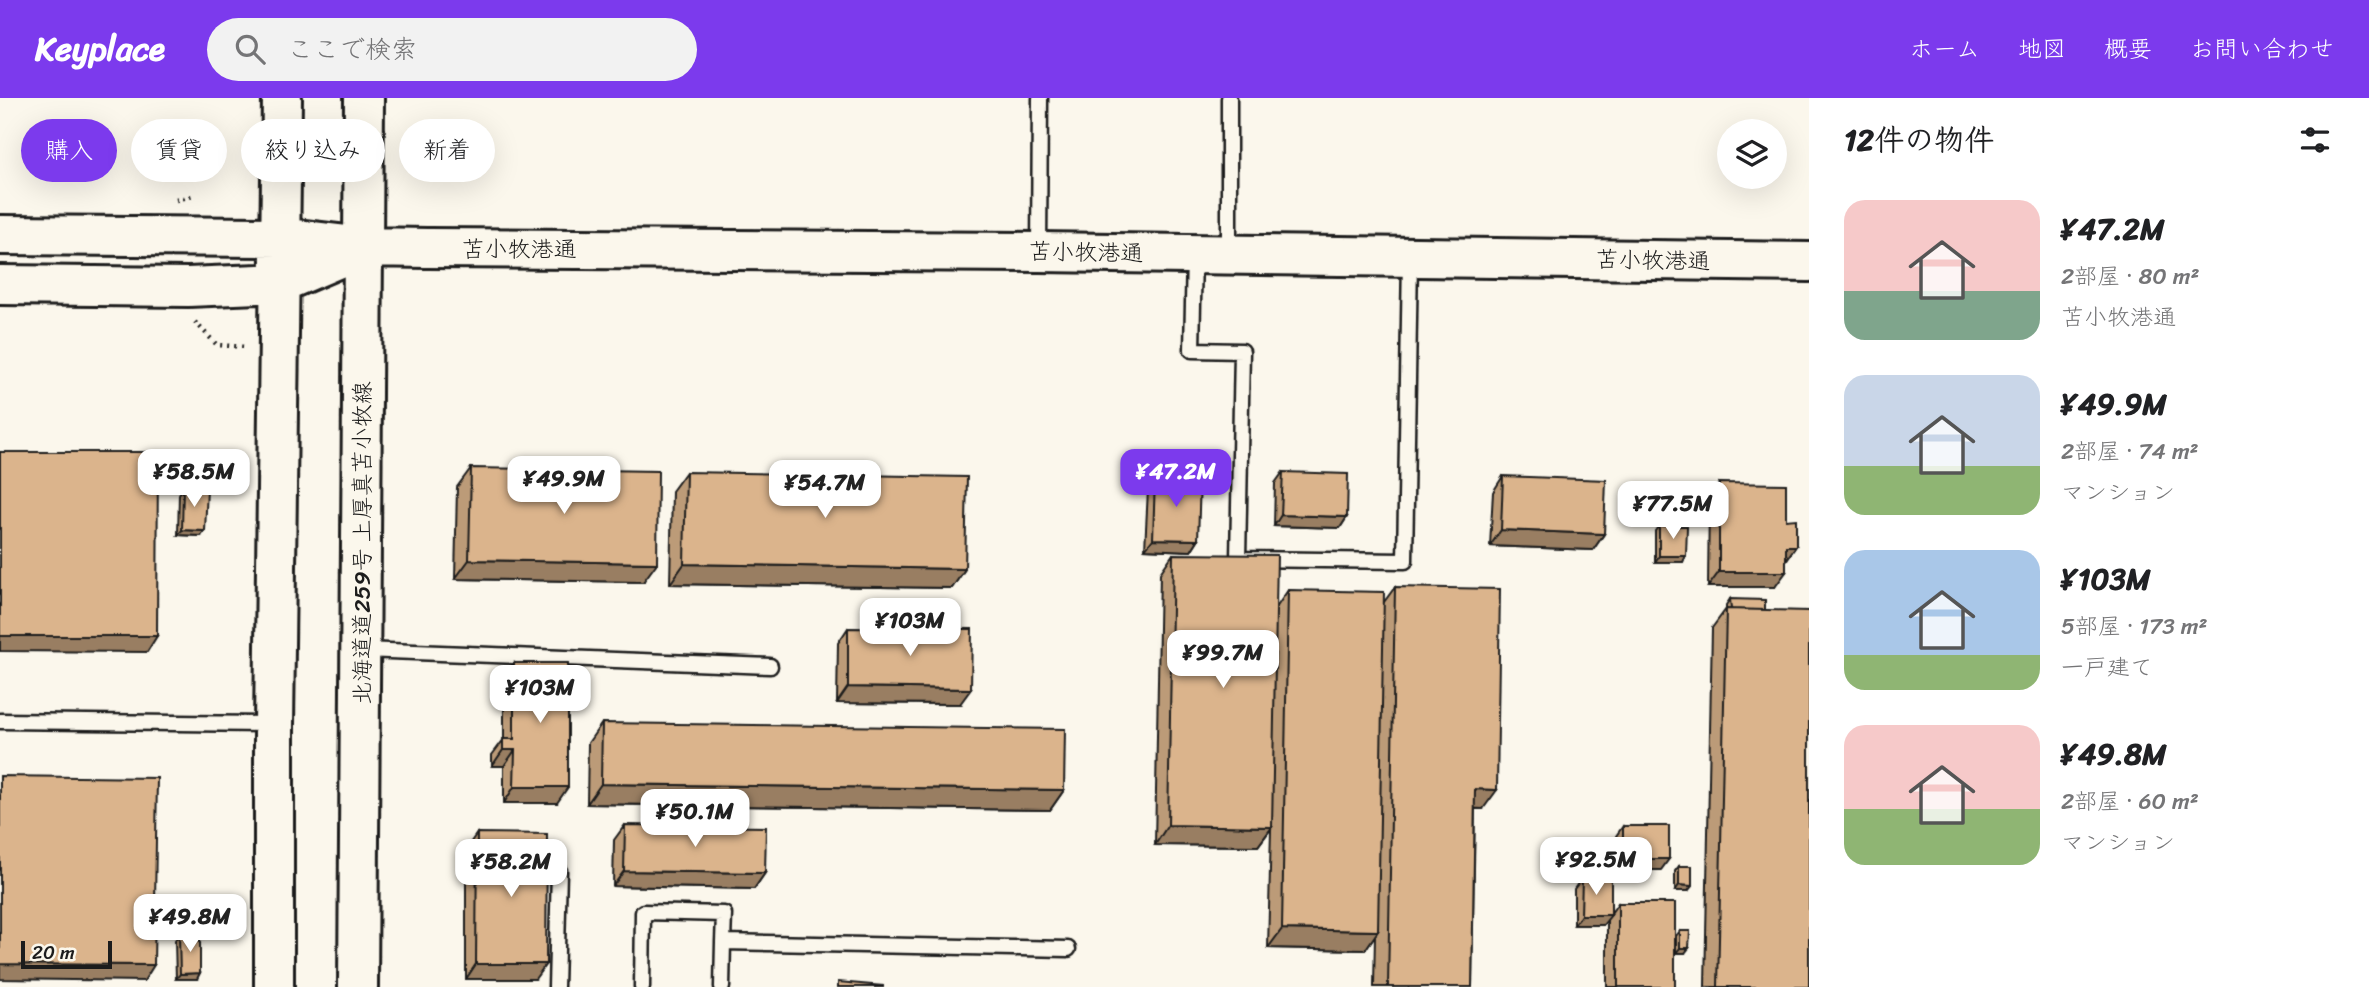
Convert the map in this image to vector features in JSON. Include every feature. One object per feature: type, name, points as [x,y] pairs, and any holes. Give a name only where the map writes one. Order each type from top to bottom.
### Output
[{"type":"street","points":[[274,987],[274,724],[282,98]]},
{"type":"street","name":"北海道道259号 上厚真苫小牧線","points":[[358,987],[364,98]]},
{"type":"street","name":"苫小牧港通","points":[[0,235],[280,237],[364,247],[1809,261]]},
{"type":"street","name":"苫小牧港通","points":[[0,285],[188,287],[280,283],[364,247]]},
{"type":"lane","points":[[1038,252],[1040,98]]},
{"type":"lane","points":[[1229,98],[1211,254],[1192,351],[1242,351],[1238,559],[1405,562],[1410,257]]},
{"type":"lane","points":[[361,650],[770,666]]},
{"type":"lane","points":[[0,721],[274,724]]},
{"type":"lane","points":[[556,987],[559,871]]},
{"type":"lane","points":[[642,987],[643,912],[724,914],[722,987]]},
{"type":"lane","points":[[723,942],[1068,949]]},
{"type":"path","points":[[190,317],[217,345],[278,349]]},
{"type":"building","points":[[0,452],[158,452],[157,636],[0,636]]},
{"type":"building","points":[[471,468],[658,471],[657,563],[469,560]]},
{"type":"building","points":[[686,472],[967,477],[965,569],[684,564]]},
{"type":"building","points":[[1283,472],[1348,474],[1347,517],[1281,515]]},
{"type":"building","points":[[1503,476],[1606,480],[1604,534],[1501,530]]},
{"type":"building","points":[[1155,478],[1200,480],[1198,540],[1153,539]]},
{"type":"building","points":[[1719,483],[1786,484],[1786,520],[1796,519],[1796,546],[1786,546],[1786,572],[1719,572]]},
{"type":"building","points":[[183,488],[207,489],[205,531],[182,530]]},
{"type":"building","points":[[1659,526],[1687,526],[1686,556],[1659,556]]},
{"type":"building","points":[[1173,554],[1277,555],[1272,827],[1168,825]]},
{"type":"building","points":[[1395,587],[1500,589],[1497,790],[1475,789],[1472,987],[1388,987]]},
{"type":"building","points":[[1288,590],[1384,592],[1378,931],[1282,929]]},
{"type":"building","points":[[1730,599],[1765,600],[1765,610],[1731,609]]},
{"type":"building","points":[[1726,609],[1809,611],[1809,987],[1718,987]]},
{"type":"building","points":[[848,628],[972,629],[971,689],[848,687]]},
{"type":"building","points":[[514,663],[568,663],[568,787],[514,787],[515,750],[503,750],[503,739],[514,739]]},
{"type":"building","points":[[602,723],[1065,729],[1064,790],[601,784]]},
{"type":"building","points":[[0,776],[157,778],[154,965],[0,964]]},
{"type":"building","points":[[625,825],[766,827],[765,873],[624,871]]},
{"type":"building","points":[[1623,826],[1669,826],[1669,859],[1623,859]]},
{"type":"building","points":[[477,833],[547,834],[546,964],[476,964]]},
{"type":"building","points":[[1679,866],[1692,866],[1692,886],[1679,885]]},
{"type":"building","points":[[1582,878],[1611,878],[1611,915],[1581,915]]},
{"type":"building","points":[[1618,903],[1675,903],[1675,987],[1618,987]]},
{"type":"building","points":[[1680,931],[1690,931],[1689,948],[1680,948]]},
{"type":"building","points":[[200,934],[200,973],[180,974],[179,935]]},
{"type":"building","points":[[838,982],[883,986],[883,987],[838,987]]}]
